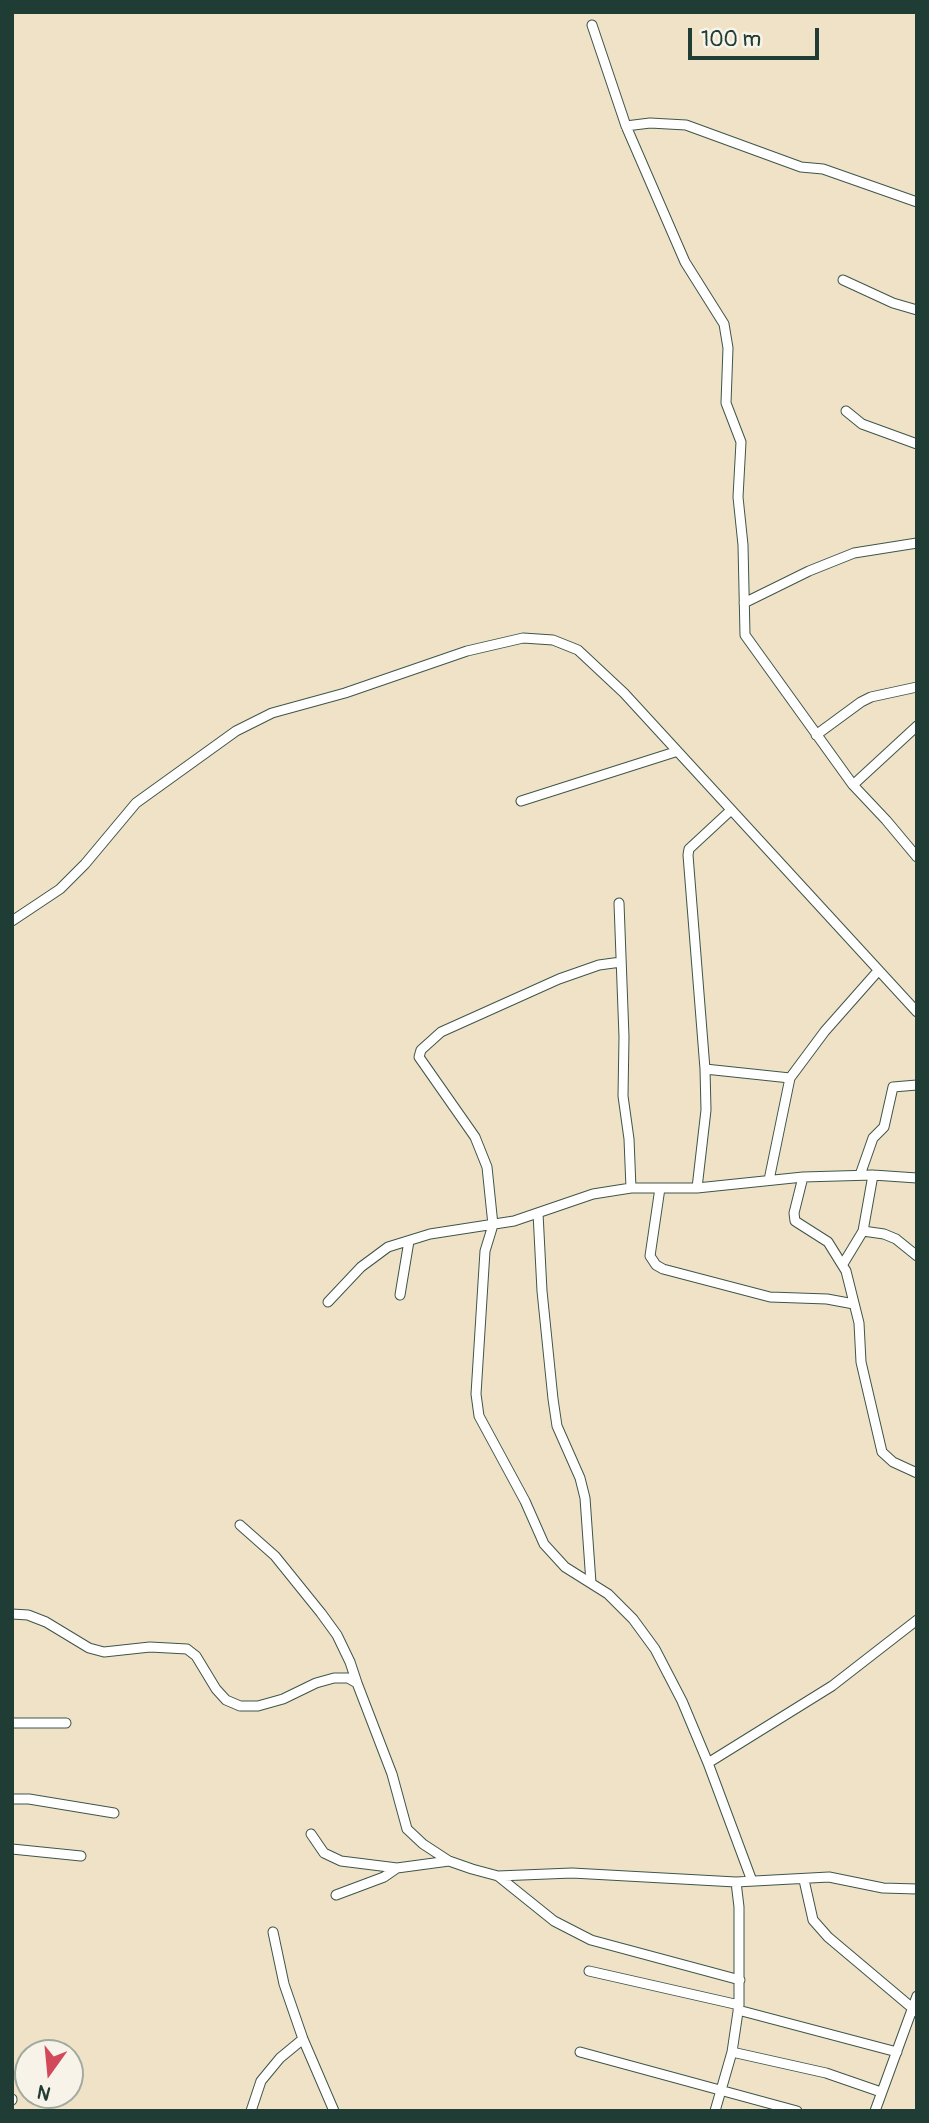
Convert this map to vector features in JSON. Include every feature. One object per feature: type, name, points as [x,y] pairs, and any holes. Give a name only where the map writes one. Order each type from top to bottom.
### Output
[{"type":"street","points":[[592,25],[626,126],[685,262],[724,324],[728,348],[726,403],[741,442],[738,497],[743,545],[745,635],[853,785],[912,846],[917,858]]},
{"type":"street","points":[[626,126],[650,123],[686,125],[801,167],[823,169],[917,202]]},
{"type":"street","points":[[843,280],[893,303],[917,310]]},
{"type":"street","points":[[846,411],[862,424],[917,444]]},
{"type":"street","points":[[744,603],[809,571],[855,554],[917,543]]},
{"type":"street","points":[[12,921],[60,889],[85,864],[136,803],[236,731],[272,713],[345,693],[467,651],[523,638],[553,640],[578,650],[624,693],[675,752],[917,1012]]},
{"type":"street","points":[[816,735],[871,697],[917,687]]},
{"type":"street","points":[[853,785],[917,726]]},
{"type":"street","points":[[522,801],[675,752]]},
{"type":"street","points":[[697,1188],[706,1110],[705,1069],[688,855],[689,849],[730,811]]},
{"type":"street","points":[[619,904],[624,1096],[631,1188]]},
{"type":"street","points":[[621,962],[599,965],[559,979],[441,1032],[419,1053],[419,1057],[475,1137],[487,1167],[493,1225],[485,1251],[476,1394],[479,1416],[525,1501],[544,1544],[565,1567],[608,1594],[634,1619],[655,1649],[682,1701],[708,1763],[752,1881]]},
{"type":"street","points":[[769,1180],[790,1078],[825,1031],[878,971]]},
{"type":"street","points":[[705,1069],[790,1078]]},
{"type":"street","points":[[860,1175],[873,1138],[882,1132],[884,1127],[893,1087],[917,1085]]},
{"type":"street","points":[[843,1264],[863,1231],[873,1175]]},
{"type":"street","points":[[328,1302],[379,1252],[430,1234],[493,1225],[593,1194],[631,1188],[697,1188],[803,1177],[873,1175],[917,1178]]},
{"type":"street","points":[[803,1177],[794,1213],[795,1222],[828,1242],[843,1264],[859,1322],[861,1362],[882,1452],[893,1462],[917,1473]]},
{"type":"street","points":[[660,1188],[650,1256],[656,1265],[770,1297],[854,1304]]},
{"type":"street","points":[[538,1213],[542,1291],[553,1399],[557,1426],[580,1478],[585,1498],[591,1583]]},
{"type":"street","points":[[863,1231],[896,1239],[917,1256]]},
{"type":"street","points":[[400,1295],[409,1241]]},
{"type":"street","points":[[240,1525],[275,1556],[337,1635],[351,1662],[392,1774],[407,1829],[423,1844],[449,1861],[498,1875],[572,1873],[736,1882],[839,1878],[883,1888],[917,1889]]},
{"type":"street","points":[[12,1614],[28,1615],[46,1622],[89,1648],[104,1652],[150,1647],[187,1649],[196,1656],[226,1700],[240,1706],[258,1706],[283,1699],[316,1683],[334,1678],[348,1678],[357,1683]]},
{"type":"street","points":[[708,1763],[832,1686],[917,1620]]},
{"type":"street","points":[[12,1723],[66,1723]]},
{"type":"street","points":[[12,1799],[29,1799],[114,1813]]},
{"type":"street","points":[[310,1834],[324,1853],[341,1861],[397,1868],[449,1861]]},
{"type":"street","points":[[12,1849],[81,1856]]},
{"type":"street","points":[[335,1895],[384,1877],[397,1868]]},
{"type":"street","points":[[498,1875],[554,1921],[592,1941],[740,1980]]},
{"type":"street","points":[[804,1880],[813,1920],[828,1937],[915,2010]]},
{"type":"street","points":[[715,2111],[733,2052],[738,2007],[740,1980],[736,1882]]},
{"type":"street","points":[[273,1932],[284,1984],[303,2039],[334,2111]]},
{"type":"street","points":[[589,1971],[738,2007],[897,2052]]},
{"type":"street","points":[[875,2111],[915,2010],[917,1996]]},
{"type":"street","points":[[251,2111],[261,2081],[280,2058],[303,2039]]},
{"type":"street","points":[[580,2052],[797,2111]]},
{"type":"street","points":[[733,2052],[826,2073],[881,2092]]}]
